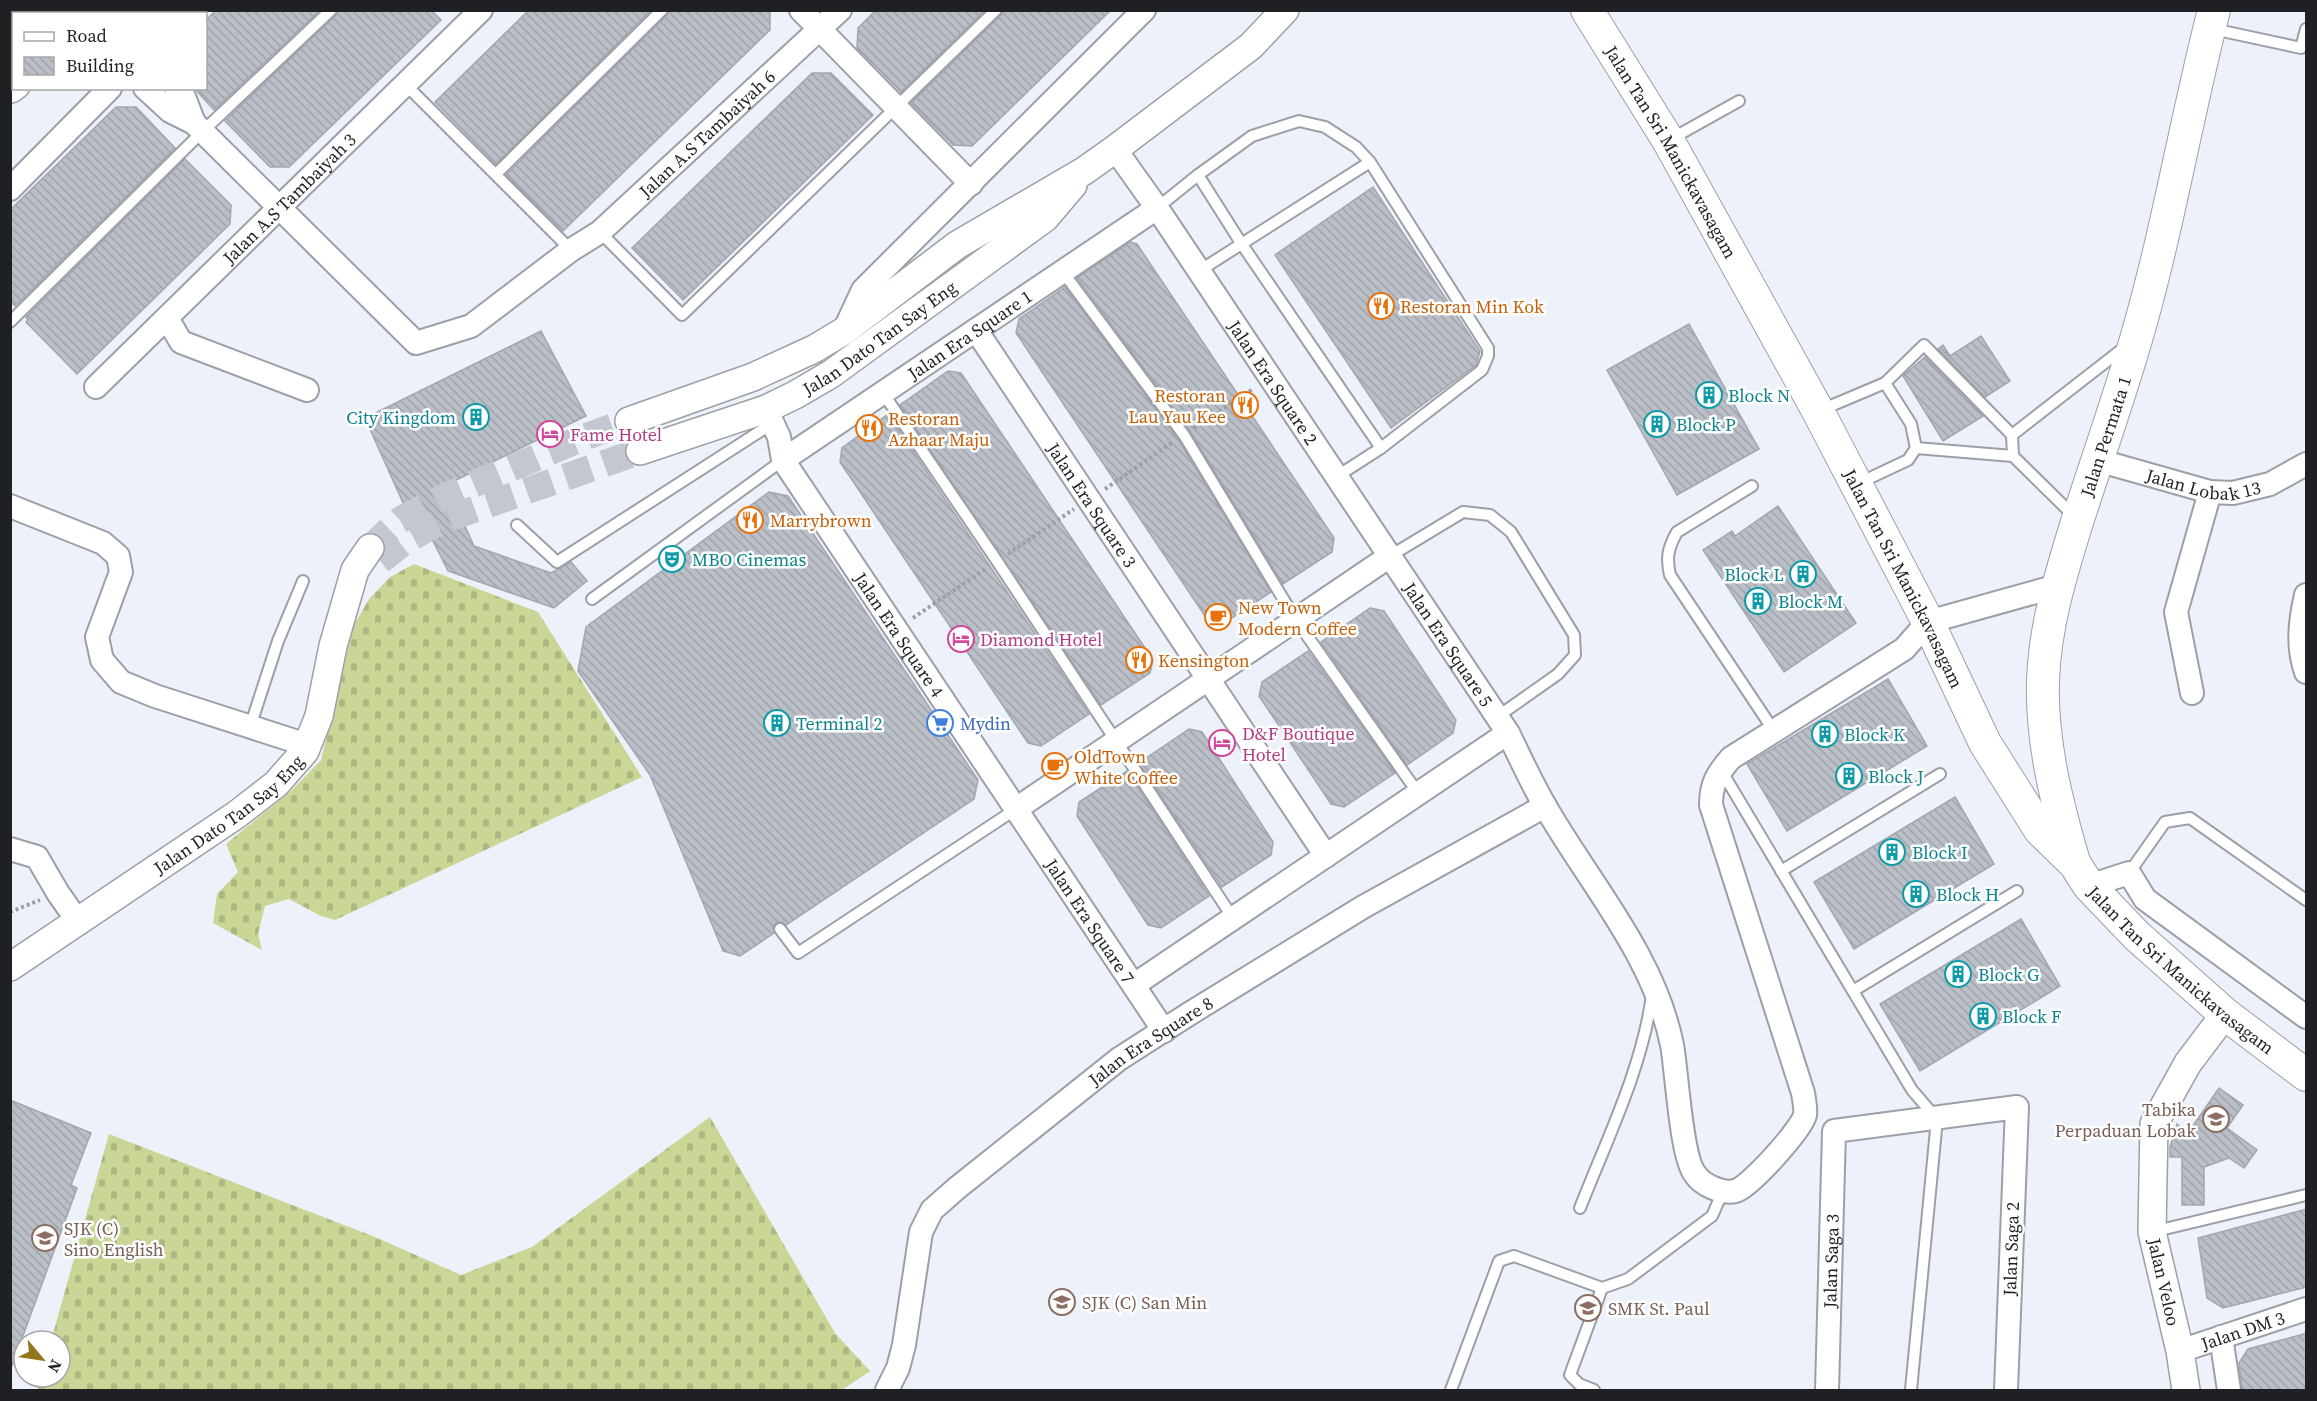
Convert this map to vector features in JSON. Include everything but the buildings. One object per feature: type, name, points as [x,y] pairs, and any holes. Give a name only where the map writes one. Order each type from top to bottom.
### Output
[{"type":"main road","name":"Jalan Tan Sri Manickavasagam","points":[[1596,18],[1668,141],[1818,411],[1929,621],[1985,742],[2040,830],[2137,936],[2225,1014],[2307,1075]]},
{"type":"main road","name":"Jalan Permata 1","points":[[2082,875],[2056,802],[2044,722],[2043,681],[2048,630],[2057,586],[2137,337],[2164,237],[2212,20]]},
{"type":"street","name":"Jalan A.S Tambaiyah 3","points":[[96,387],[481,10]]},
{"type":"street","points":[[801,10],[970,183]]},
{"type":"street","name":"Jalan A.S Tambaiyah 6","points":[[279,208],[416,343],[471,326],[572,250],[600,232],[840,10]]},
{"type":"street","points":[[844,331],[863,290],[1144,10]]},
{"type":"street","name":"Jalan Dato Tan Say Eng","points":[[629,421],[753,377],[814,349],[844,331],[957,245],[1084,171],[1115,149],[1251,46],[1285,10]]},
{"type":"street","points":[[10,189],[108,90]]},
{"type":"street","points":[[147,90],[170,111],[198,127],[279,208]]},
{"type":"street","points":[[178,90],[198,127]]},
{"type":"street","name":"Jalan Era Square 2","points":[[1115,149],[1199,270],[1390,556]]},
{"type":"street","name":"Jalan Dato Tan Say Eng","points":[[640,451],[769,416],[795,395],[831,374],[1045,218],[1084,171]]},
{"type":"street","name":"Jalan Era Square 1","points":[[783,460],[1157,208]]},
{"type":"street","points":[[167,318],[181,342],[307,390]]},
{"type":"street","name":"Jalan Era Square 3","points":[[976,330],[1326,856]]},
{"type":"street","points":[[769,416],[780,437],[783,460]]},
{"type":"street","name":"Jalan Era Square 4","points":[[783,460],[1016,809]]},
{"type":"street","name":"Jalan Lobak 13","points":[[2097,460],[2210,492],[2233,493],[2270,484],[2307,464]]},
{"type":"street","points":[[2192,693],[2176,612],[2210,492]]},
{"type":"street","points":[[10,506],[103,543],[118,556],[121,572],[97,637],[102,660],[122,682],[155,696],[307,745]]},
{"type":"street","name":"Jalan Dato Tan Say Eng","points":[[10,967],[79,923],[236,815],[276,784],[307,745],[319,716],[333,646],[355,570],[375,554]]},
{"type":"street","points":[[1016,809],[1390,556]]},
{"type":"street","name":"Jalan Era Square 5","points":[[1390,556],[1502,725],[1545,806],[1638,954],[1653,986],[1672,1044],[1690,1164],[1694,1174],[1709,1186],[1724,1191]]},
{"type":"street","points":[[1724,1191],[1736,1191],[1746,1185],[1793,1137],[1805,1115],[1803,1093],[1711,805],[1711,789],[1720,770],[1731,758],[1904,649],[1929,621],[2057,586]]},
{"type":"street","points":[[2307,595],[2301,616],[2300,656],[2307,672]]},
{"type":"street","points":[[1134,986],[1418,793],[1502,725]]},
{"type":"street","name":"Jalan Era Square 8","points":[[888,1390],[898,1368],[904,1345],[921,1232],[932,1210],[1119,1059],[1363,907],[1545,806]]},
{"type":"street","name":"Jalan Era Square 7","points":[[1016,809],[1164,1031]]},
{"type":"street","points":[[10,849],[37,857],[79,923]]},
{"type":"street","points":[[2082,875],[2129,873],[2145,899],[2307,1017]]},
{"type":"street","name":"Jalan Veloo","points":[[2186,1390],[2180,1351],[2152,1232],[2154,1124],[2188,1063],[2225,1014]]},
{"type":"street","name":"Jalan Saga 2","points":[[1936,1119],[2017,1107],[2006,1390]]},
{"type":"street","name":"Jalan Saga 3","points":[[1827,1390],[1834,1131],[1936,1119]]},
{"type":"street","name":"Jalan DM 3","points":[[2180,1351],[2307,1308]]},
{"type":"street","points":[[2222,1337],[2229,1390]]},
{"type":"lane","points":[[10,322],[198,127],[331,10]]},
{"type":"lane","points":[[496,174],[662,10]]},
{"type":"lane","points":[[600,232],[682,315],[897,109],[996,10]]},
{"type":"lane","points":[[2212,20],[2301,48],[2307,29]]},
{"type":"lane","points":[[405,84],[572,250]]},
{"type":"lane","points":[[1668,141],[1739,101]]},
{"type":"lane","points":[[1157,208],[1252,136],[1299,121],[1325,127],[1356,147],[1370,162],[1488,348],[1488,356],[1482,370],[1381,448],[1336,477]]},
{"type":"lane","points":[[1199,270],[1370,162]]},
{"type":"lane","points":[[1198,175],[1241,243],[1381,448]]},
{"type":"lane","points":[[1063,272],[1184,435],[1296,620],[1418,793]]},
{"type":"lane","points":[[2012,435],[2137,337]]},
{"type":"lane","points":[[1818,411],[1885,383],[1924,345],[2012,435],[2013,456]]},
{"type":"lane","points":[[1856,484],[1908,460],[1916,448],[1911,424],[1885,383]]},
{"type":"lane","points":[[882,393],[997,561],[1233,918]]},
{"type":"lane","points":[[517,525],[557,562],[769,416]]},
{"type":"lane","points":[[1916,448],[2013,456],[2078,520]]},
{"type":"lane","points":[[592,599],[783,460]]},
{"type":"lane","points":[[1752,486],[1677,532],[1670,544],[1666,559],[1670,575],[1773,731]]},
{"type":"lane","points":[[1390,556],[1463,512],[1490,515],[1510,532],[1574,635],[1575,655],[1558,674],[1502,725]]},
{"type":"lane","points":[[250,727],[278,640],[303,581]]},
{"type":"lane","points":[[1720,770],[1912,1090],[1936,1119],[1911,1390]]},
{"type":"lane","points":[[1781,871],[1940,774]]},
{"type":"lane","points":[[780,929],[798,953],[1016,809]]},
{"type":"lane","points":[[2129,873],[2166,822],[2190,818],[2307,900]]},
{"type":"lane","points":[[1853,991],[2017,891]]},
{"type":"lane","points":[[1580,1208],[1634,1069],[1648,1024],[1653,986]]},
{"type":"lane","points":[[1451,1390],[1499,1261],[1514,1256],[1602,1288],[1628,1280],[1712,1216],[1724,1191]]},
{"type":"lane","points":[[2152,1232],[2307,1195]]},
{"type":"lane","points":[[1594,1390],[1579,1384],[1570,1375],[1602,1288]]},
{"type":"path","points":[[10,912],[58,893]]},
{"type":"green space","points":[[414,564],[538,612],[642,777],[335,920],[321,916],[289,899],[265,906],[258,934],[262,950],[213,923],[217,894],[238,872],[226,844],[292,790],[321,760],[353,627],[369,599],[390,577]]},
{"type":"green space","points":[[710,1117],[835,1333],[870,1371],[842,1390],[37,1390],[72,1389],[72,1329],[54,1329],[109,1134],[375,1237],[461,1275],[532,1247]]},
{"type":"tunnel","points":[[370,548],[400,520],[448,495],[585,437],[629,421]]},
{"type":"tunnel","points":[[380,561],[405,541],[441,521],[640,451]]},
{"type":"place","name":"Restoran Min Kok","points":[[1381,306]]},
{"type":"place","name":"Block N","points":[[1709,395]]},
{"type":"place","name":"Restoran Lau Yau Kee","points":[[1245,405]]},
{"type":"place","name":"City Kingdom","points":[[476,417]]},
{"type":"place","name":"Block P","points":[[1657,424]]},
{"type":"place","name":"Restoran Azhaar Maju","points":[[869,428]]},
{"type":"place","name":"Fame Hotel","points":[[550,434]]},
{"type":"place","name":"Marrybrown","points":[[750,520]]},
{"type":"place","name":"MBO Cinemas","points":[[672,559]]},
{"type":"place","name":"Block L","points":[[1803,574]]},
{"type":"place","name":"Block M","points":[[1758,601]]},
{"type":"place","name":"New Town Modern Coffee","points":[[1218,617]]},
{"type":"place","name":"Diamond Hotel","points":[[961,639]]},
{"type":"place","name":"Kensington","points":[[1139,660]]},
{"type":"place","name":"Terminal 2","points":[[777,723]]},
{"type":"place","name":"Mydin","points":[[940,723]]},
{"type":"place","name":"Block K","points":[[1825,734]]},
{"type":"place","name":"D&F Boutique Hotel","points":[[1222,743]]},
{"type":"place","name":"OldTown White Coffee","points":[[1055,766]]},
{"type":"place","name":"Block J","points":[[1849,776]]},
{"type":"place","name":"Block I","points":[[1892,852]]},
{"type":"place","name":"Block H","points":[[1916,894]]},
{"type":"place","name":"Block G","points":[[1958,974]]},
{"type":"place","name":"Block F","points":[[1983,1016]]},
{"type":"place","name":"Tabika Perpaduan Lobak","points":[[2216,1119]]},
{"type":"place","name":"SJK (C) Sino English","points":[[45,1238]]},
{"type":"place","name":"SJK (C) San Min","points":[[1062,1302]]},
{"type":"place","name":"SMK St. Paul","points":[[1588,1308]]}]
